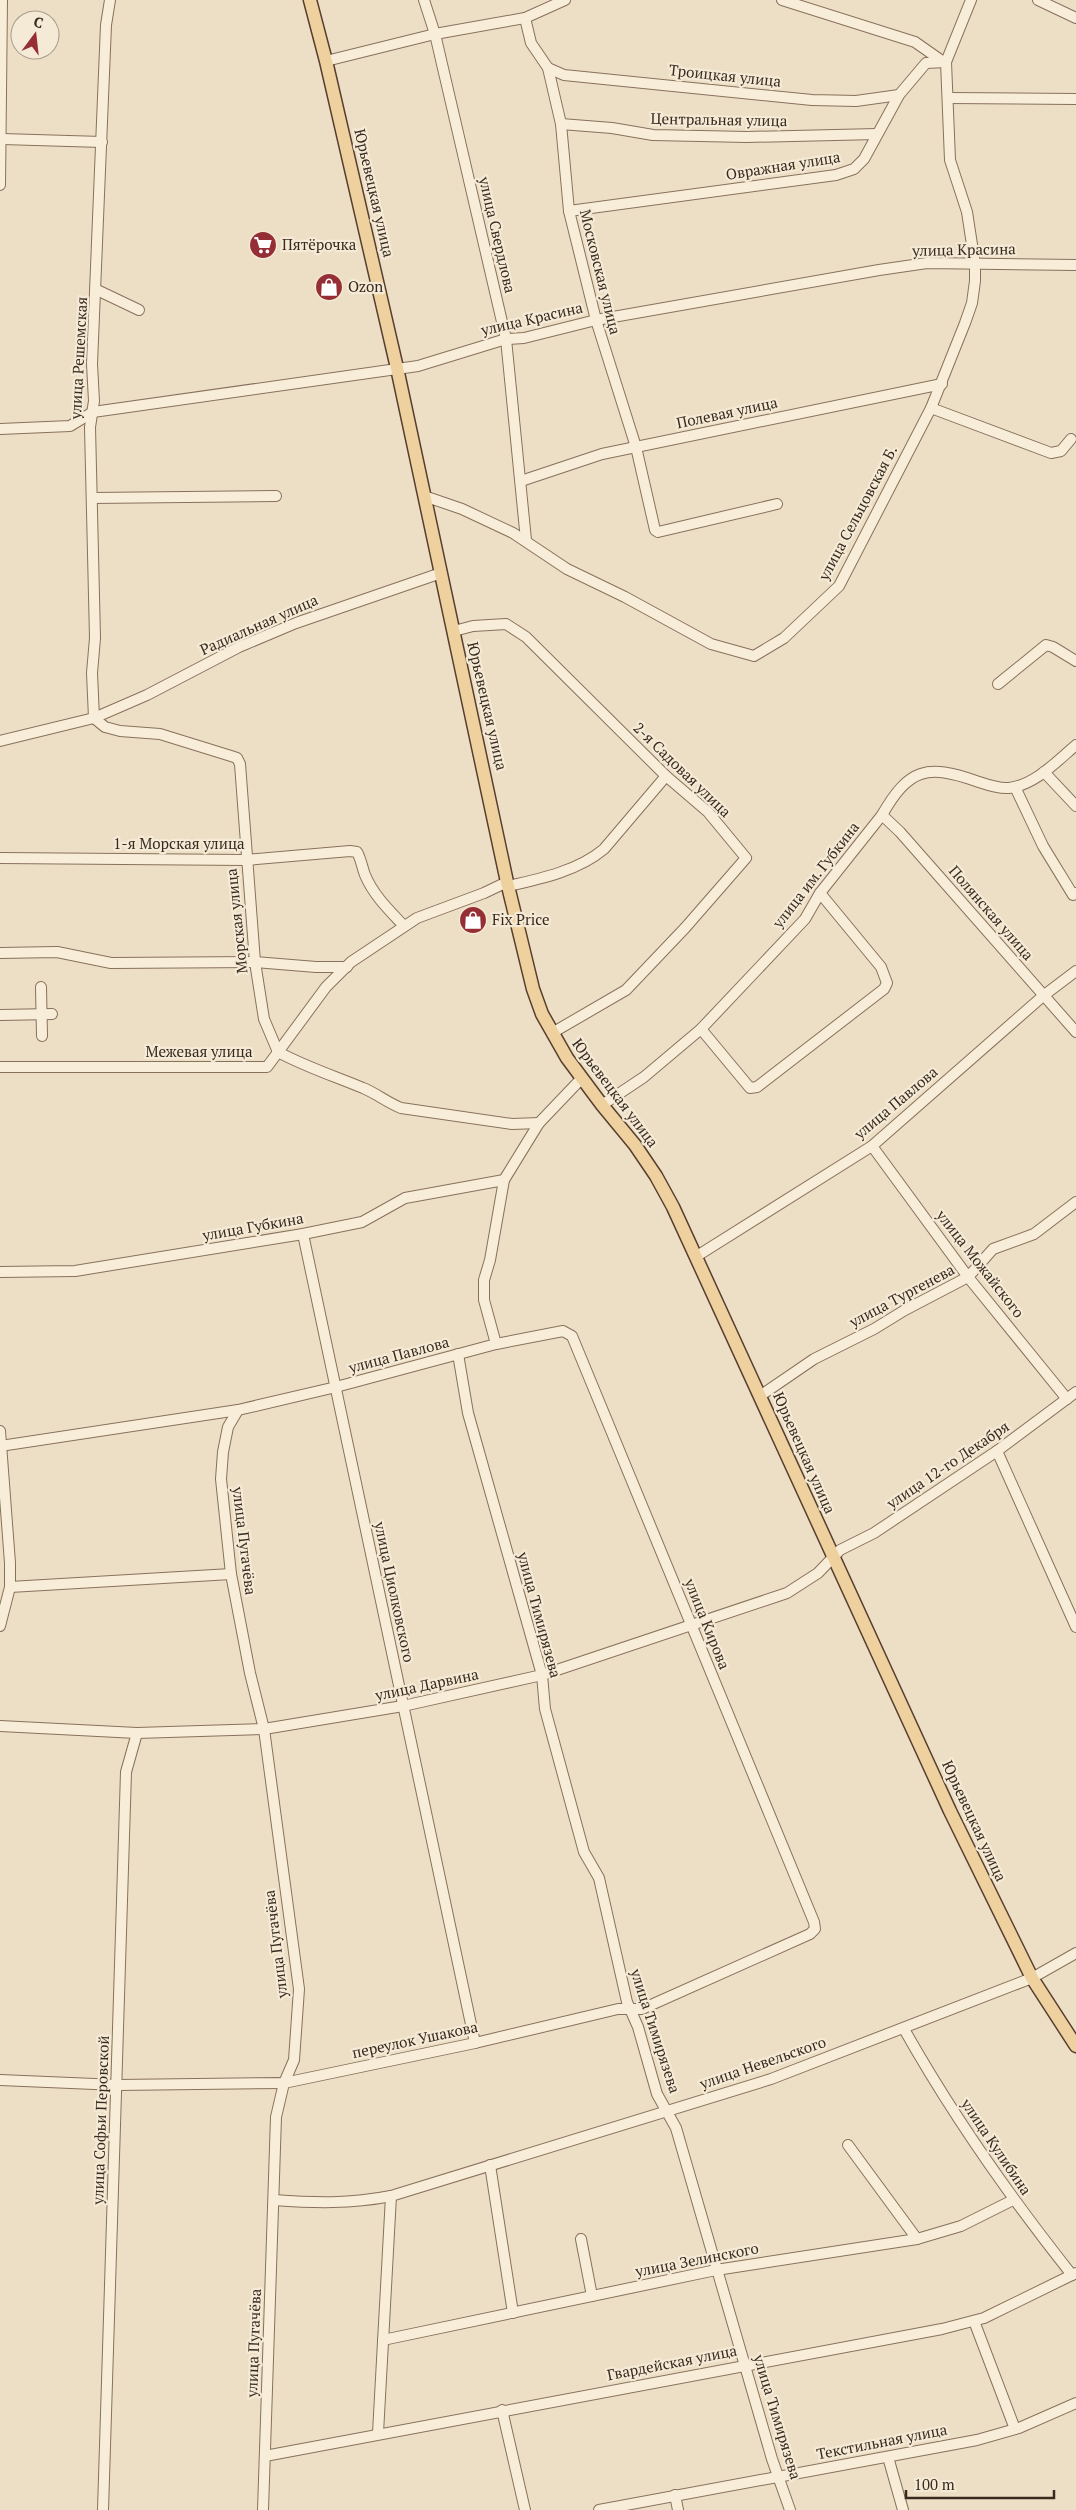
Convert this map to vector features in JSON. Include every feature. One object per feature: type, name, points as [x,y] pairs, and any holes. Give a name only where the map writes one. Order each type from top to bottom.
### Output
[{"type":"main road","name":"Юрьевецкая улица","points":[[310,0],[326,61],[397,368],[508,884],[535,996],[552,1034],[581,1079],[635,1145],[656,1176],[697,1256],[950,1811],[1032,1978],[1076,2046]]},
{"type":"street","points":[[0,185],[2,139],[2,0]]},
{"type":"street","name":"улица Решемская","points":[[94,718],[92,673],[95,638],[90,428],[93,412],[92,364],[97,290],[106,25],[110,0]]},
{"type":"street","name":"улица Свердлова","points":[[424,0],[435,34],[506,339],[526,540]]},
{"type":"street","points":[[326,61],[435,34],[525,18],[565,0]]},
{"type":"street","points":[[782,0],[915,42],[944,61]]},
{"type":"street","name":"улица Сельцовская Б.","points":[[424,496],[462,509],[526,540],[567,569],[625,597],[711,644],[754,656],[784,638],[840,586],[931,408],[942,384],[972,303],[975,264],[967,212],[950,160],[949,98],[944,61],[971,0]]},
{"type":"street","points":[[1038,0],[1076,18]]},
{"type":"street","name":"Московская улица","points":[[525,18],[531,44],[548,68],[561,124],[569,211],[596,320],[636,447],[655,530],[658,532],[778,504]]},
{"type":"street","name":"Овражная улица","points":[[569,211],[836,175],[854,169],[864,159],[899,95],[926,63],[944,61]]},
{"type":"street","name":"Троицкая улица","points":[[548,68],[564,74],[812,100],[856,101],[899,95]]},
{"type":"street","points":[[949,98],[1076,99]]},
{"type":"street","name":"Центральная улица","points":[[561,124],[612,128],[653,135],[748,137],[877,134]]},
{"type":"street","points":[[2,139],[102,142]]},
{"type":"street","name":"улица Красина","points":[[0,429],[70,426],[93,412],[418,366],[506,339],[524,338],[596,320],[879,270],[927,263],[1076,265]]},
{"type":"street","points":[[97,290],[139,310]]},
{"type":"street","name":"Полевая улица","points":[[520,481],[593,457],[636,447],[942,384]]},
{"type":"street","points":[[931,408],[1051,453],[1061,451],[1071,439]]},
{"type":"street","points":[[92,498],[276,496]]},
{"type":"street","name":"Радиальная улица","points":[[94,718],[147,695],[239,647],[357,600],[441,573]]},
{"type":"street","name":"2-я Садовая улица","points":[[454,631],[473,626],[506,624],[526,637],[666,776],[708,812],[746,858],[685,928],[626,990],[552,1034]]},
{"type":"street","points":[[998,684],[1046,645],[1053,647],[1076,662]]},
{"type":"street","points":[[0,741],[94,718]]},
{"type":"street","name":"Морская улица","points":[[94,718],[104,727],[120,731],[160,734],[237,758],[240,764],[255,962],[264,1019],[278,1052]]},
{"type":"street","points":[[1076,745],[1044,772],[1015,787],[1044,846],[1072,895],[1076,893]]},
{"type":"street","name":"улица им. Губкина","points":[[602,1105],[644,1077],[700,1029],[805,919],[820,893],[902,787],[915,775],[929,770],[948,771],[1006,788],[1015,787]]},
{"type":"street","points":[[1044,772],[1076,806]]},
{"type":"street","name":"Межевая улица","points":[[0,1067],[267,1067],[326,987],[347,967],[417,918],[508,884],[541,879],[593,859],[604,849],[666,776]]},
{"type":"street","name":"Полянская улица","points":[[882,815],[900,832],[1076,1032]]},
{"type":"street","name":"1-я Морская улица","points":[[0,858],[246,860],[350,850],[356,852],[378,899],[404,926]]},
{"type":"street","points":[[700,1029],[750,1088],[757,1087],[884,989],[887,983],[881,967],[820,893]]},
{"type":"street","points":[[0,953],[56,952],[111,964],[255,962],[316,967],[347,967]]},
{"type":"street","name":"улица Павлова","points":[[697,1256],[872,1146],[1043,996],[1076,971]]},
{"type":"street","points":[[41,987],[47,1014],[42,1036]]},
{"type":"street","points":[[0,1016],[47,1014]]},
{"type":"street","points":[[278,1052],[301,1064],[366,1089],[384,1102],[401,1108],[512,1124],[539,1123]]},
{"type":"street","points":[[496,1344],[484,1300],[484,1280],[490,1260],[504,1180],[539,1123],[581,1079]]},
{"type":"street","name":"улица Можайского","points":[[872,1146],[968,1277],[1067,1399]]},
{"type":"street","name":"улица Губкина","points":[[0,1272],[84,1270],[303,1234],[362,1222],[405,1198],[504,1180]]},
{"type":"street","name":"улица Тургенева","points":[[760,1396],[814,1359],[968,1277],[993,1249],[1034,1234],[1076,1202]]},
{"type":"street","name":"улица Циолковского","points":[[303,1234],[476,2043]]},
{"type":"street","name":"улица Павлова","points":[[1,1446],[238,1410],[336,1387],[496,1344],[563,1331],[568,1332]]},
{"type":"street","name":"улица Кирова","points":[[568,1332],[572,1336],[811,1913],[815,1929]]},
{"type":"street","name":"улица Тимирязева","points":[[458,1354],[468,1413],[542,1675],[547,1718],[584,1852],[599,1878],[630,2009],[638,2027],[657,2094],[676,2128],[716,2270],[790,2510]]},
{"type":"street","name":"улица 12-го Декабря","points":[[833,1557],[847,1545],[874,1532],[997,1451],[1076,1392]]},
{"type":"street","name":"улица Пугачёва","points":[[238,1410],[228,1427],[222,1470],[231,1574],[250,1673],[264,1729],[299,1989],[294,2060],[284,2083],[276,2117],[264,2510]]},
{"type":"street","points":[[0,1431],[10,1548],[10,1587],[0,1626]]},
{"type":"street","points":[[997,1451],[1076,1627]]},
{"type":"street","name":"улица Дарвина","points":[[0,1726],[137,1733],[264,1729],[403,1706],[542,1675],[692,1626],[787,1593],[818,1573],[833,1557]]},
{"type":"street","points":[[10,1587],[231,1574]]},
{"type":"street","name":"улица Софьи Перовской","points":[[103,2510],[118,2085],[126,1772],[137,1733]]},
{"type":"street","name":"переулок Ушакова","points":[[0,2080],[118,2085],[284,2083],[476,2043],[618,2009],[642,2009],[810,1934],[815,1929]]},
{"type":"street","name":"улица Невельского","points":[[274,2200],[327,2204],[362,2202],[391,2196],[771,2078],[904,2029],[1032,1978],[1076,1953]]},
{"type":"street","name":"улица Кулибина","points":[[904,2029],[929,2074],[1013,2200],[1074,2274]]},
{"type":"street","points":[[848,2145],[917,2239]]},
{"type":"street","points":[[490,2165],[513,2313]]},
{"type":"street","points":[[378,2433],[391,2196]]},
{"type":"street","name":"улица Зелинского","points":[[383,2340],[716,2270],[917,2239],[961,2226],[1013,2200]]},
{"type":"street","points":[[582,2239],[592,2296]]},
{"type":"street","name":"Гвардейская улица","points":[[265,2456],[745,2364],[942,2329],[984,2318],[1074,2274]]},
{"type":"street","points":[[974,2321],[1016,2430]]},
{"type":"street","name":"Текстильная улица","points":[[599,2510],[888,2457],[1016,2430],[1076,2403]]},
{"type":"street","points":[[502,2410],[524,2510]]},
{"type":"street","points":[[888,2457],[903,2510]]},
{"type":"street","points":[[674,2495],[678,2510]]},
{"type":"place","name":"Пятёрочка","points":[[263,245]]},
{"type":"place","name":"Ozon","points":[[329,287]]},
{"type":"place","name":"Fix Price","points":[[473,920]]}]
